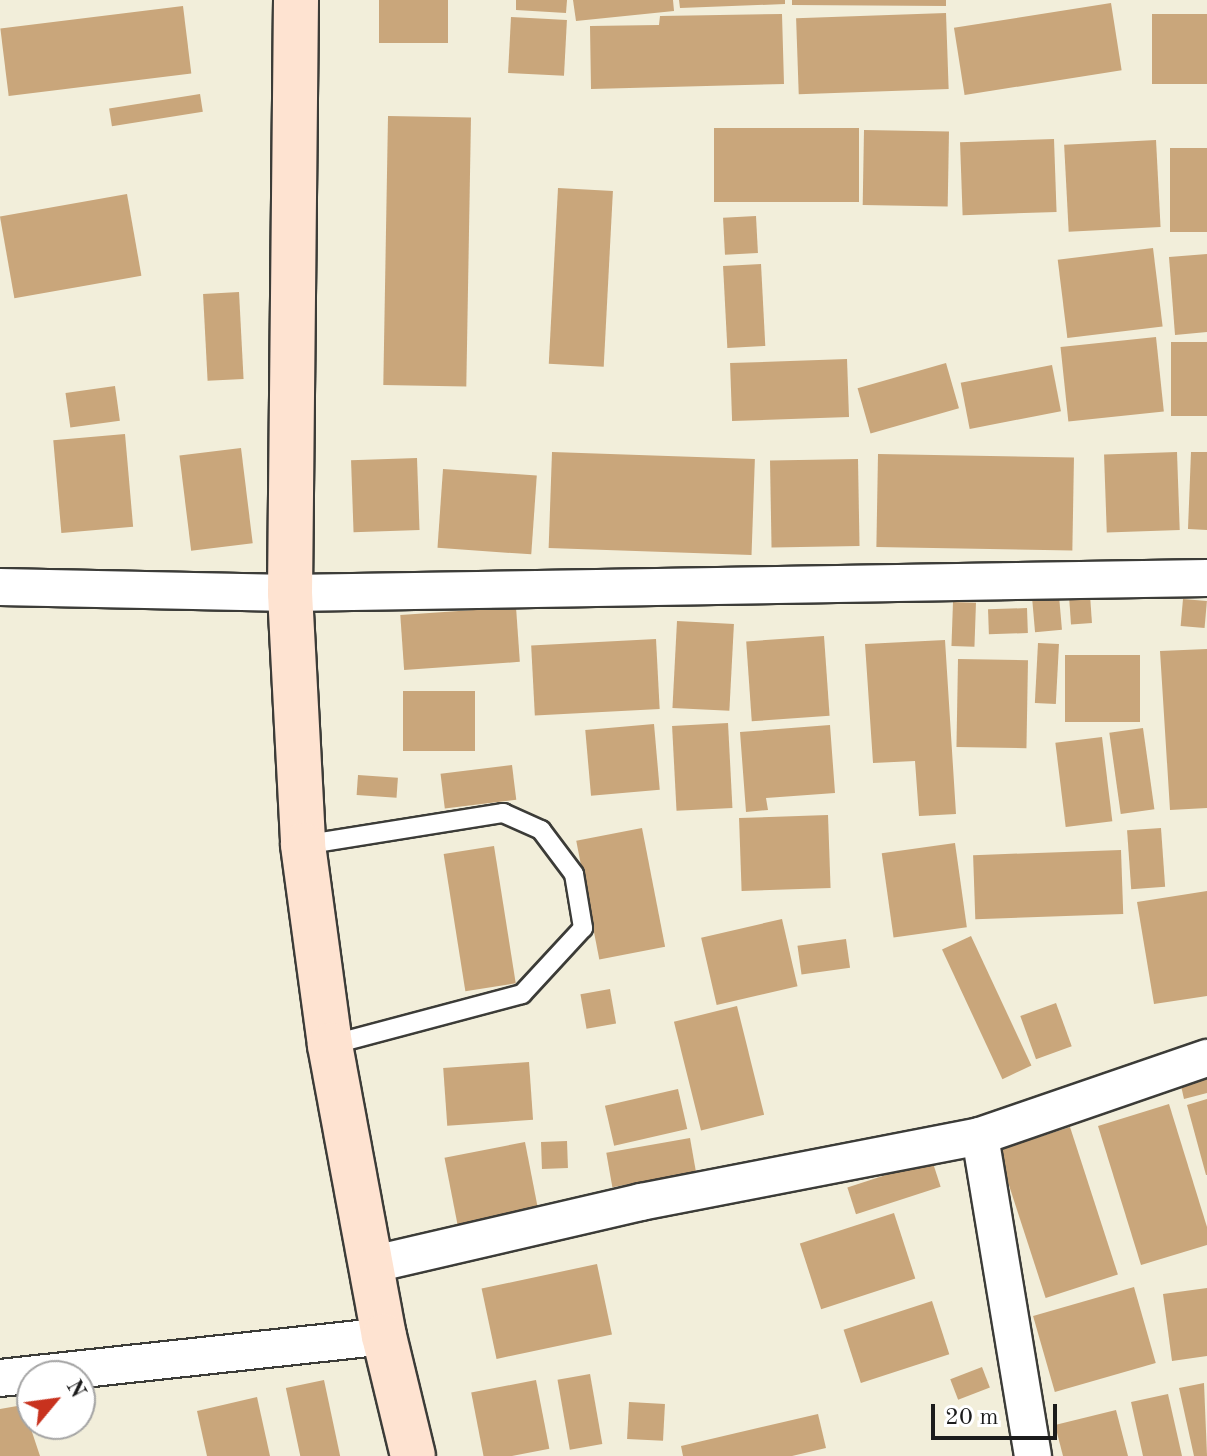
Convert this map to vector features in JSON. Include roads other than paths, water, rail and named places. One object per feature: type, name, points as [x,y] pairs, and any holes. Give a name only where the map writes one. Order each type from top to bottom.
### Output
[{"type":"main road","points":[[296,0],[290,593],[303,845],[330,1045],[384,1336],[413,1456]]},
{"type":"street","points":[[0,587],[290,593],[1207,578]]},
{"type":"street","points":[[370,1265],[641,1202],[980,1136],[1207,1058]]},
{"type":"street","points":[[980,1136],[1033,1456]]},
{"type":"street","points":[[0,1378],[384,1336]]},
{"type":"lane","points":[[303,845],[503,813],[541,830],[574,874],[583,928],[522,994],[330,1045]]}]
